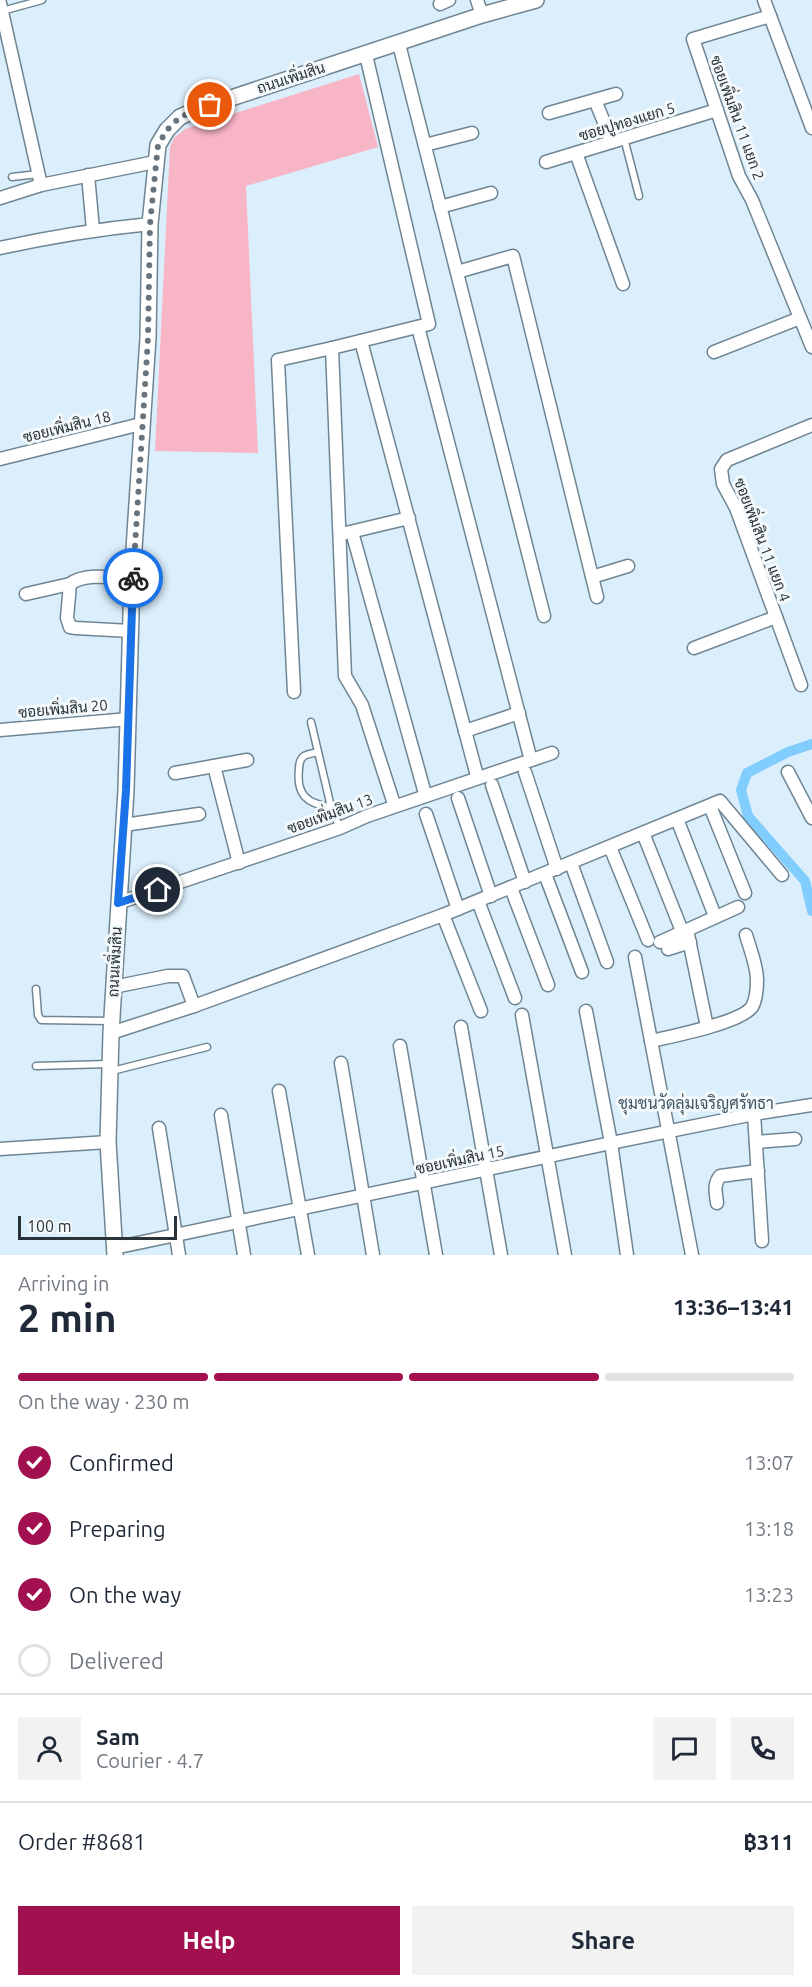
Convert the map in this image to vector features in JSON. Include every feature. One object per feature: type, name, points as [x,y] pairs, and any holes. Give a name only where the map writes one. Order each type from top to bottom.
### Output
[{"type":"street","points":[[477,0],[482,15]]},
{"type":"street","name":"ถนนเพิ่มสิน","points":[[115,1252],[108,1142],[111,1027],[129,719],[132,579],[148,338],[150,224],[158,145],[167,130],[180,117],[223,100],[366,55],[482,15],[536,0]]},
{"type":"street","points":[[764,0],[812,128]]},
{"type":"street","points":[[1,7],[6,52],[40,180]]},
{"type":"street","name":"ซอยเพิ่มสิน 11 แยก 2","points":[[770,16],[693,39],[739,176],[752,200],[812,347]]},
{"type":"street","points":[[399,44],[544,616]]},
{"type":"street","points":[[294,692],[278,360],[429,324],[366,55]]},
{"type":"street","points":[[549,113],[616,94]]},
{"type":"street","points":[[595,100],[618,140]]},
{"type":"street","name":"ซอยปูทองแยก 5","points":[[546,162],[717,110]]},
{"type":"street","points":[[424,145],[472,133]]},
{"type":"street","points":[[576,153],[623,284]]},
{"type":"street","points":[[0,198],[40,180],[88,175],[155,162]]},
{"type":"street","points":[[88,175],[93,230]]},
{"type":"street","points":[[440,207],[491,193]]},
{"type":"street","points":[[0,248],[93,230],[150,224]]},
{"type":"street","points":[[457,272],[513,256],[597,597]]},
{"type":"street","points":[[714,352],[800,318]]},
{"type":"street","points":[[418,327],[529,753]]},
{"type":"street","points":[[362,341],[476,772]]},
{"type":"street","points":[[332,348],[346,533],[345,676],[362,705],[393,801]]},
{"type":"street","name":"ซอยเพิ่มสิน 18","points":[[0,459],[141,424]]},
{"type":"street","name":"ซอยเพิ่มสิน 11 แยก 4","points":[[801,685],[736,508],[723,484],[721,469],[727,460],[812,426]]},
{"type":"street","points":[[346,533],[409,518]]},
{"type":"street","points":[[346,533],[424,790]]},
{"type":"street","points":[[592,576],[628,566]]},
{"type":"street","points":[[26,594],[70,584],[85,577],[132,579]]},
{"type":"street","points":[[70,584],[67,618],[70,627],[130,631]]},
{"type":"street","points":[[694,648],[776,617]]},
{"type":"street","points":[[465,730],[519,713]]},
{"type":"street","name":"ซอยเพิ่มสิน 20","points":[[0,730],[129,719]]},
{"type":"street","name":"ซอยเพิ่มสิน 13","points":[[118,903],[552,753]]},
{"type":"street","points":[[175,773],[247,760]]},
{"type":"street","points":[[213,766],[239,863]]},
{"type":"street","points":[[525,772],[557,869]]},
{"type":"street","points":[[788,772],[812,818]]},
{"type":"street","points":[[492,785],[525,882]]},
{"type":"street","points":[[458,798],[491,896]]},
{"type":"street","points":[[111,1027],[194,1006],[443,915],[720,801],[782,875]]},
{"type":"street","points":[[710,806],[745,893]]},
{"type":"street","points":[[124,825],[200,814]]},
{"type":"street","points":[[426,814],[458,909]]},
{"type":"street","points":[[677,819],[713,911]]},
{"type":"street","points":[[643,833],[686,933],[707,1027]]},
{"type":"street","points":[[610,847],[659,944],[738,907]]},
{"type":"street","points":[[571,863],[607,962]]},
{"type":"street","points":[[545,874],[582,972]]},
{"type":"street","points":[[511,888],[548,985]]},
{"type":"street","points":[[478,901],[515,998]]},
{"type":"street","points":[[443,915],[481,1011]]},
{"type":"street","points":[[651,1041],[743,1015],[753,1006],[757,972],[746,935]]},
{"type":"street","points":[[635,957],[692,1255]]},
{"type":"street","points":[[113,987],[168,976],[183,976],[194,1006]]},
{"type":"street","points":[[586,1011],[611,1143],[627,1255]]},
{"type":"street","points":[[522,1015],[565,1255]]},
{"type":"street","points":[[461,1027],[501,1255]]},
{"type":"street","points":[[400,1046],[436,1255]]},
{"type":"street","points":[[341,1063],[373,1255]]},
{"type":"street","points":[[279,1091],[308,1255]]},
{"type":"street","name":"ซอยเพิ่มสิน 15","points":[[115,1252],[176,1235],[611,1143],[754,1114],[812,1105]]},
{"type":"street","points":[[754,1114],[762,1241]]},
{"type":"street","points":[[221,1115],[244,1255]]},
{"type":"street","points":[[159,1128],[179,1255]]},
{"type":"street","points":[[756,1142],[795,1139]]},
{"type":"street","points":[[0,1149],[108,1142]]},
{"type":"street","points":[[717,1203],[715,1188],[720,1176],[758,1171]]},
{"type":"lane","points":[[1,7],[42,0]]},
{"type":"lane","points":[[618,140],[639,196]]},
{"type":"lane","points":[[12,177],[40,180]]},
{"type":"lane","points":[[311,722],[331,807],[340,828]]},
{"type":"lane","points":[[318,752],[305,756],[301,760],[298,779],[301,792],[316,806],[331,807]]},
{"type":"lane","points":[[36,989],[38,1015],[41,1020],[111,1027]]},
{"type":"lane","points":[[36,1066],[110,1068],[207,1047]]},
{"type":"shaded area","points":[[359,74],[378,147],[246,186],[258,453],[155,451],[170,147],[174,138],[185,129]]},
{"type":"waterway","points":[[812,744],[788,752],[747,773],[741,790],[748,816],[805,881],[812,911]]},
{"type":"way so far","points":[[133,578],[148,338],[150,224],[155,162],[158,145],[167,130],[180,117],[210,105]]},
{"type":"district","name":"ชุมชนวัดลุ่มเจริญศรัทธา","points":[[696,1103]]},
{"type":"route","points":[[133,578],[126,790],[118,903],[158,890]]}]
